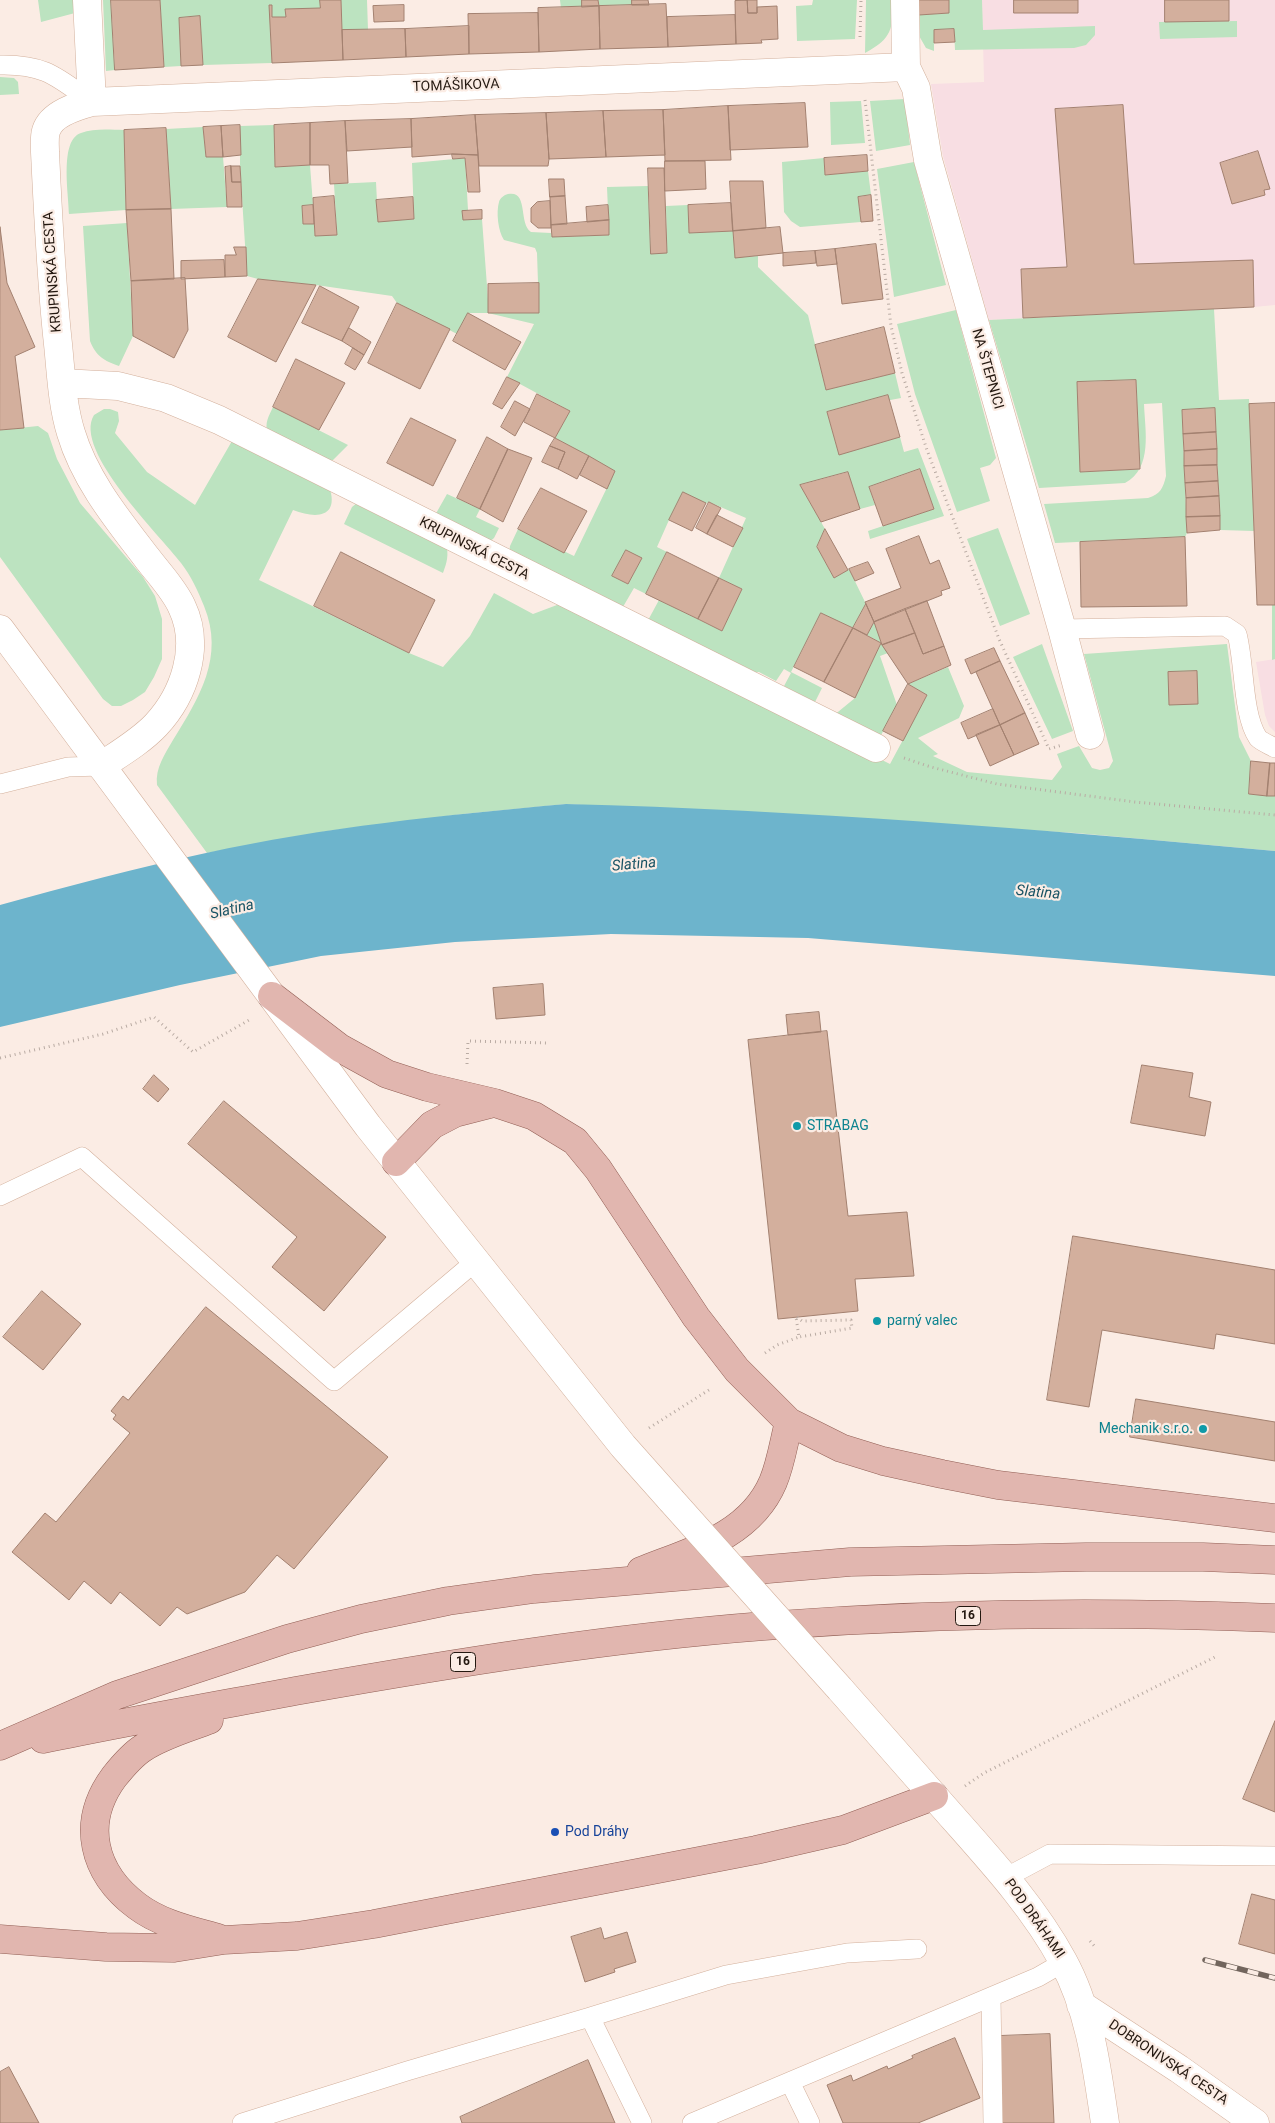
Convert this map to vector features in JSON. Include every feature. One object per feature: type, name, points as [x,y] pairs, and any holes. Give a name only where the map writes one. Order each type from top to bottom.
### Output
[{"type":"main road","points":[[272,996],[340,1048],[387,1074],[427,1087],[495,1103],[534,1116],[575,1141],[598,1169],[696,1317],[737,1370],[789,1422],[841,1448],[883,1461],[998,1485],[1275,1518]]},
{"type":"main road","points":[[396,1162],[432,1125],[454,1112],[495,1103]]},
{"type":"main road","points":[[618,1581],[724,1537],[750,1517],[773,1482],[789,1422]]},
{"type":"main road","name":"16","points":[[0,1747],[117,1695],[296,1637],[448,1601],[534,1589],[850,1562],[948,1558],[1203,1557],[1275,1560]]},
{"type":"main road","name":"16","points":[[0,1747],[267,1696],[432,1667],[588,1645],[763,1626],[857,1620],[1051,1614],[1184,1614],[1275,1618]]},
{"type":"main road","points":[[224,1940],[166,1923],[138,1906],[121,1892],[108,1875],[98,1855],[93,1831],[97,1809],[106,1787],[122,1766],[142,1748],[267,1696]]},
{"type":"main road","points":[[0,1939],[106,1947],[174,1948],[224,1940],[297,1936],[374,1924],[756,1850],[843,1830],[934,1796]]},
{"type":"street","points":[[87,0],[92,102]]},
{"type":"street","name":"NA ŠTEPNICI","points":[[905,0],[906,67],[916,88],[928,160],[1062,629],[1090,735]]},
{"type":"street","name":"TOMÁŠIKOVA","points":[[45,161],[45,138],[49,126],[68,111],[92,102],[906,67]]},
{"type":"street","name":"KRUPINSKÁ CESTA","points":[[45,161],[52,289],[68,423],[81,459],[94,484],[125,530],[176,595],[188,624],[190,638],[189,659],[184,682],[173,704],[155,726],[102,766]]},
{"type":"street","name":"KRUPINSKÁ CESTA","points":[[62,383],[118,386],[166,398],[219,420],[876,748]]},
{"type":"street","name":"POD DRÁHAMI","points":[[0,629],[396,1162],[623,1446],[934,1796],[1005,1878],[1040,1925],[1064,1962],[1081,2005],[1093,2043],[1105,2123]]},
{"type":"street","name":"DOBRONIVSKÁ CESTA","points":[[1081,2005],[1179,2069],[1255,2123]]},
{"type":"lane","points":[[0,65],[29,66],[54,75],[92,102]]},
{"type":"lane","points":[[1062,629],[1225,626],[1237,634],[1250,721],[1259,740],[1275,748]]},
{"type":"lane","points":[[0,784],[68,767],[102,766]]},
{"type":"lane","points":[[0,1196],[82,1157],[334,1381],[476,1261]]},
{"type":"lane","points":[[1005,1878],[1050,1854],[1275,1856]]},
{"type":"lane","points":[[242,2123],[726,1975],[847,1954],[917,1949]]},
{"type":"lane","points":[[692,2123],[735,2115],[790,2082],[1038,1977],[1064,1962]]},
{"type":"lane","points":[[992,1997],[993,2123]]},
{"type":"lane","points":[[590,2017],[642,2123]]},
{"type":"lane","points":[[790,2082],[810,2123]]},
{"type":"path","points":[[865,96],[891,326],[912,409],[999,639],[1049,750],[1090,735]]},
{"type":"path","points":[[876,748],[931,767],[998,784],[1135,802],[1275,815]]},
{"type":"path","points":[[0,1058],[103,1034],[154,1017],[193,1052],[252,1018]]},
{"type":"path","points":[[466,1066],[468,1041],[549,1042]]},
{"type":"path","points":[[798,1327],[796,1317],[802,1321],[852,1320],[852,1328],[799,1337]]},
{"type":"path","points":[[652,1426],[704,1394]]},
{"type":"path","points":[[934,1796],[966,1786],[984,1773],[1215,1657]]},
{"type":"shaded area","points":[[982,0],[1275,0],[1275,305],[989,320],[943,156],[931,84],[984,82]]},
{"type":"shaded area","points":[[1275,659],[1275,732],[1269,726],[1265,715],[1256,662]]},
{"type":"green space","points":[[38,0],[74,0],[75,13],[41,22]]},
{"type":"green space","points":[[103,0],[111,0],[115,70],[106,71]]},
{"type":"green space","points":[[160,0],[320,0],[320,8],[286,17],[272,17],[270,5],[272,63],[203,65],[200,17],[179,18],[181,66],[164,67]]},
{"type":"green space","points":[[341,0],[367,0],[368,30],[342,30]]},
{"type":"green space","points":[[560,0],[582,0],[582,7],[561,8]]},
{"type":"green space","points":[[598,0],[632,0],[632,5],[599,6]]},
{"type":"green space","points":[[813,0],[857,0],[855,39],[797,41],[796,6],[812,5]]},
{"type":"green space","points":[[866,0],[894,0],[893,18],[889,32],[881,42],[865,53]]},
{"type":"green space","points":[[949,0],[982,0],[983,30],[1095,26],[1095,35],[1086,45],[1074,48],[955,50],[954,29],[934,30],[934,51],[926,48],[918,34],[916,15],[948,13]]},
{"type":"green space","points":[[1237,21],[1237,37],[1160,39],[1159,22]]},
{"type":"green space","points":[[0,77],[14,78],[18,82],[19,94],[0,95]]},
{"type":"green space","points":[[905,99],[910,145],[876,151],[870,101]]},
{"type":"green space","points":[[861,101],[865,143],[831,145],[830,102]]},
{"type":"green space","points":[[274,125],[275,167],[310,165],[313,205],[302,206],[303,224],[314,224],[315,236],[337,235],[334,184],[376,182],[378,221],[414,219],[412,163],[465,158],[468,210],[463,211],[463,220],[482,219],[489,313],[539,313],[537,253],[535,248],[504,240],[500,232],[498,216],[498,206],[502,197],[514,194],[519,197],[527,228],[531,232],[551,233],[552,237],[609,235],[607,187],[648,186],[651,253],[667,253],[666,206],[688,205],[689,233],[733,231],[735,257],[758,256],[758,267],[808,315],[826,390],[895,373],[901,398],[827,412],[839,454],[900,437],[904,452],[918,448],[944,516],[870,539],[868,531],[934,509],[920,469],[869,487],[875,505],[860,509],[847,472],[800,485],[825,529],[817,547],[834,578],[849,569],[866,604],[853,628],[821,614],[791,672],[822,688],[814,704],[784,686],[791,673],[784,669],[776,681],[759,672],[739,673],[646,624],[659,600],[722,631],[742,589],[719,578],[746,518],[709,502],[669,520],[657,547],[667,552],[646,594],[634,588],[620,612],[509,554],[510,546],[518,529],[574,556],[615,471],[555,438],[570,411],[507,377],[534,324],[488,313],[469,313],[457,334],[397,303],[392,296],[247,276],[240,166],[240,126]],"holes":[[[642,558],[628,584],[613,576]]]},
{"type":"green space","points":[[203,127],[206,157],[223,157],[227,207],[171,209],[166,129]]},
{"type":"green space","points":[[91,130],[124,130],[126,210],[69,214],[67,169],[70,146],[74,138],[81,133]]},
{"type":"green space","points":[[824,158],[825,175],[868,171],[871,195],[858,197],[861,222],[800,227],[791,221],[784,212],[782,162]]},
{"type":"green space","points":[[914,162],[946,285],[894,297],[877,169]]},
{"type":"green space","points":[[127,223],[133,336],[119,366],[101,357],[95,351],[90,341],[83,226]]},
{"type":"green space","points":[[1214,309],[1219,400],[1249,399],[1254,531],[1220,530],[1215,409],[1182,410],[1187,533],[1185,537],[1055,543],[1044,504],[1148,498],[1160,490],[1166,476],[1162,403],[1144,404],[1146,437],[1144,459],[1140,468],[1136,380],[1077,382],[1081,472],[1139,469],[1125,483],[1039,488],[989,320]]},
{"type":"green space","points":[[956,310],[996,458],[990,465],[980,468],[990,501],[957,512],[915,394],[897,324]]},
{"type":"green space","points":[[273,407],[348,445],[333,460],[326,463],[268,433],[267,423]]},
{"type":"green space","points":[[104,409],[118,412],[119,421],[115,433],[147,472],[195,505],[232,441],[329,486],[332,497],[329,510],[317,515],[310,515],[293,510],[259,580],[409,653],[443,667],[470,636],[494,593],[533,614],[565,602],[890,764],[927,695],[908,684],[948,667],[964,706],[959,718],[918,738],[938,754],[933,756],[967,772],[1052,780],[1062,767],[1057,754],[1079,746],[1092,768],[1100,770],[1109,768],[1113,761],[1084,654],[1227,644],[1239,737],[1251,761],[1249,794],[1275,796],[1275,851],[1076,833],[566,804],[463,814],[328,831],[207,853],[157,785],[157,779],[161,761],[192,709],[206,676],[212,643],[210,625],[202,600],[188,573],[122,492],[96,449],[91,430],[94,415]]},
{"type":"green space","points":[[38,426],[48,433],[57,459],[80,503],[143,577],[155,596],[162,619],[162,659],[154,677],[145,692],[121,706],[112,706],[103,699],[0,557],[0,430]]},
{"type":"green space","points":[[447,494],[480,509],[476,517],[499,528],[494,538],[487,544],[434,517]]},
{"type":"green space","points":[[357,503],[446,544],[447,558],[443,573],[344,524],[352,507]]},
{"type":"green space","points":[[998,528],[1030,614],[1000,626],[967,539]]},
{"type":"green space","points":[[1272,605],[1275,605],[1275,659],[1272,660]]},
{"type":"green space","points":[[874,622],[888,653],[880,656],[897,705],[879,739],[833,716],[855,698],[881,643],[867,635]]},
{"type":"green space","points":[[1042,644],[1073,731],[1052,739],[1013,657]]},
{"type":"water","name":"Slatina","points":[[566,804],[832,816],[1098,835],[1275,851],[1275,976],[808,938],[611,934],[455,942],[321,956],[180,985],[0,1027],[0,905],[128,871],[250,844],[385,823]]},
{"type":"building","points":[[111,0],[160,0],[164,67],[115,70]]},
{"type":"building","points":[[320,0],[341,0],[343,60],[272,63],[269,5],[272,5],[272,17],[286,17],[285,9],[320,8]]},
{"type":"building","points":[[582,0],[598,0],[599,6],[582,7]]},
{"type":"building","points":[[632,0],[648,0],[649,5],[632,5]]},
{"type":"building","points":[[747,0],[748,13],[757,13],[757,7],[777,6],[778,39],[761,40],[762,43],[736,44],[735,1]]},
{"type":"building","points":[[747,0],[757,0],[757,13],[748,13]]},
{"type":"building","points":[[919,0],[949,0],[949,13],[919,15]]},
{"type":"building","points":[[1014,0],[1078,0],[1078,13],[1014,13]]},
{"type":"building","points":[[1165,0],[1229,0],[1229,21],[1165,22]]},
{"type":"building","points":[[666,4],[668,47],[600,49],[599,6]]},
{"type":"building","points":[[404,5],[404,21],[374,22],[373,6]]},
{"type":"building","points":[[599,6],[600,49],[539,52],[538,8]]},
{"type":"building","points":[[538,13],[539,52],[469,54],[468,14]]},
{"type":"building","points":[[735,15],[736,44],[668,47],[667,17]]},
{"type":"building","points":[[200,16],[203,65],[181,66],[179,18]]},
{"type":"building","points":[[469,26],[469,54],[406,57],[405,29]]},
{"type":"building","points":[[405,29],[406,57],[343,60],[342,30]]},
{"type":"building","points":[[954,29],[955,42],[934,43],[934,30]]},
{"type":"building","points":[[805,103],[808,147],[730,150],[728,106]]},
{"type":"building","points":[[1123,105],[1134,264],[1253,260],[1254,307],[1023,318],[1021,269],[1067,267],[1055,109]]},
{"type":"building","points":[[728,106],[731,160],[665,161],[663,110]]},
{"type":"building","points":[[663,110],[665,155],[606,157],[603,111]]},
{"type":"building","points":[[603,111],[606,157],[549,159],[546,113]]},
{"type":"building","points":[[546,113],[548,166],[479,166],[475,115]]},
{"type":"building","points":[[475,115],[478,155],[452,154],[412,157],[411,119]]},
{"type":"building","points":[[411,119],[412,147],[347,151],[345,121]]},
{"type":"building","points":[[345,121],[348,183],[330,184],[329,165],[310,165],[310,123]]},
{"type":"building","points":[[310,123],[310,165],[275,167],[274,125]]},
{"type":"building","points":[[240,125],[241,155],[223,157],[221,126]]},
{"type":"building","points":[[221,126],[223,157],[206,157],[203,127]]},
{"type":"building","points":[[166,128],[171,209],[126,210],[124,130]]},
{"type":"building","points":[[1258,151],[1270,189],[1264,190],[1265,195],[1232,204],[1220,163]]},
{"type":"building","points":[[452,154],[478,155],[480,192],[468,192],[465,158],[453,159]]},
{"type":"building","points":[[867,155],[868,171],[825,175],[824,158]]},
{"type":"building","points":[[665,161],[705,161],[706,189],[665,191]]},
{"type":"building","points":[[231,166],[240,166],[241,182],[232,182]]},
{"type":"building","points":[[231,166],[232,182],[241,182],[242,207],[227,207],[225,167]]},
{"type":"building","points":[[648,168],[664,168],[667,253],[651,254]]},
{"type":"building","points":[[549,179],[564,179],[565,196],[550,197]]},
{"type":"building","points":[[730,181],[763,181],[766,228],[733,231]]},
{"type":"building","points":[[871,195],[873,221],[861,222],[858,197]]},
{"type":"building","points":[[334,196],[337,235],[315,236],[313,198]]},
{"type":"building","points":[[565,196],[567,224],[551,225],[550,197]]},
{"type":"building","points":[[413,197],[414,219],[378,222],[376,200]]},
{"type":"building","points":[[550,201],[551,228],[538,228],[531,222],[531,208],[537,202]]},
{"type":"building","points":[[731,203],[733,231],[689,233],[688,205]]},
{"type":"building","points":[[313,205],[314,224],[303,224],[302,206]]},
{"type":"building","points":[[608,205],[609,220],[587,222],[586,207]]},
{"type":"building","points":[[171,209],[174,279],[131,281],[126,210]]},
{"type":"building","points":[[482,210],[482,219],[463,220],[462,211]]},
{"type":"building","points":[[609,220],[609,235],[552,237],[551,225]]},
{"type":"building","points":[[0,227],[7,283],[35,347],[15,356],[24,428],[0,430]]},
{"type":"building","points":[[780,227],[783,253],[735,258],[733,231]]},
{"type":"building","points":[[876,244],[883,299],[842,304],[835,249]]},
{"type":"building","points":[[234,247],[246,247],[247,276],[225,277],[225,255],[236,255]]},
{"type":"building","points":[[835,249],[837,264],[817,266],[815,251]]},
{"type":"building","points":[[815,251],[816,263],[783,266],[783,253]]},
{"type":"building","points":[[224,260],[225,277],[181,279],[181,261]]},
{"type":"building","points":[[185,278],[188,330],[174,358],[133,336],[131,281]]},
{"type":"building","points":[[258,279],[316,285],[276,362],[228,337]]},
{"type":"building","points":[[539,283],[539,313],[488,313],[488,284]]},
{"type":"building","points":[[320,286],[359,307],[342,341],[302,323]]},
{"type":"building","points":[[397,303],[450,329],[420,389],[368,363]]},
{"type":"building","points":[[468,313],[521,342],[505,370],[453,341]]},
{"type":"building","points":[[884,327],[895,373],[826,390],[815,345]]},
{"type":"building","points":[[349,328],[371,342],[364,355],[342,341]]},
{"type":"building","points":[[353,348],[364,355],[355,370],[345,364]]},
{"type":"building","points":[[296,359],[345,383],[319,430],[273,407]]},
{"type":"building","points":[[507,377],[520,383],[502,409],[493,404]]},
{"type":"building","points":[[1136,380],[1140,469],[1080,472],[1077,382]]},
{"type":"building","points":[[537,394],[570,411],[555,438],[524,422]]},
{"type":"building","points":[[888,395],[900,437],[839,455],[827,412]]},
{"type":"building","points":[[515,401],[530,409],[515,436],[501,427]]},
{"type":"building","points":[[1275,403],[1275,605],[1257,605],[1249,404]]},
{"type":"building","points":[[1215,408],[1216,432],[1183,434],[1182,410]]},
{"type":"building","points":[[411,418],[456,440],[433,486],[387,463]]},
{"type":"building","points":[[1216,432],[1217,449],[1184,451],[1183,434]]},
{"type":"building","points":[[487,437],[508,449],[480,509],[457,498]]},
{"type":"building","points":[[555,438],[589,456],[577,479],[558,469],[565,452],[550,446]]},
{"type":"building","points":[[550,446],[565,452],[558,469],[542,462]]},
{"type":"building","points":[[508,449],[532,458],[503,522],[480,509]]},
{"type":"building","points":[[1217,449],[1217,465],[1184,466],[1184,451]]},
{"type":"building","points":[[589,456],[615,471],[607,489],[580,475]]},
{"type":"building","points":[[1217,465],[1218,481],[1185,483],[1184,466]]},
{"type":"building","points":[[920,469],[934,509],[883,526],[869,487]]},
{"type":"building","points":[[848,472],[860,509],[821,522],[800,485]]},
{"type":"building","points":[[1218,481],[1219,496],[1186,498],[1185,483]]},
{"type":"building","points":[[541,488],[587,511],[564,553],[518,529]]},
{"type":"building","points":[[683,492],[706,503],[692,531],[669,520]]},
{"type":"building","points":[[1219,496],[1220,516],[1186,517],[1186,498]]},
{"type":"building","points":[[709,502],[721,508],[707,534],[696,528]]},
{"type":"building","points":[[717,515],[743,528],[733,547],[707,534]]},
{"type":"building","points":[[1220,516],[1220,530],[1187,533],[1186,517]]},
{"type":"building","points":[[825,529],[848,570],[834,578],[817,547]]},
{"type":"building","points":[[919,536],[930,564],[939,560],[950,588],[941,591],[942,595],[874,622],[865,602],[901,588],[886,549]]},
{"type":"building","points":[[1185,537],[1187,606],[1081,607],[1080,542]]},
{"type":"building","points":[[626,550],[642,558],[628,584],[612,576]]},
{"type":"building","points":[[341,552],[435,600],[409,653],[314,606]]},
{"type":"building","points":[[667,552],[719,578],[698,619],[646,594]]},
{"type":"building","points":[[868,562],[874,573],[855,581],[849,569]]},
{"type":"building","points":[[719,578],[742,589],[722,631],[698,619]]},
{"type":"building","points":[[927,601],[944,646],[923,654],[905,609]]},
{"type":"building","points":[[866,604],[874,622],[867,635],[853,628]]},
{"type":"building","points":[[905,609],[915,633],[882,645],[874,622]]},
{"type":"building","points":[[821,613],[853,628],[824,682],[794,667]]},
{"type":"building","points":[[853,628],[881,643],[855,698],[824,682]]},
{"type":"building","points":[[915,633],[923,654],[944,646],[951,665],[908,684],[882,645]]},
{"type":"building","points":[[994,648],[1000,661],[971,674],[965,660]]},
{"type":"building","points":[[1000,661],[1025,713],[1000,725],[976,672]]},
{"type":"building","points":[[1197,671],[1198,704],[1169,705],[1168,672]]},
{"type":"building","points":[[908,684],[927,695],[903,741],[883,731]]},
{"type":"building","points":[[993,709],[1000,725],[968,739],[961,723]]},
{"type":"building","points":[[1025,713],[1039,744],[1014,755],[1000,725]]},
{"type":"building","points":[[1000,725],[1014,755],[990,766],[976,735]]},
{"type":"building","points":[[1251,761],[1270,763],[1267,796],[1249,794]]},
{"type":"building","points":[[1270,763],[1275,763],[1275,796],[1267,796]]},
{"type":"building","points":[[543,984],[545,1015],[496,1019],[493,988]]},
{"type":"building","points":[[819,1012],[821,1032],[788,1035],[786,1015]]},
{"type":"building","name":"STRABAG","points":[[827,1031],[848,1216],[907,1212],[914,1276],[855,1279],[858,1311],[778,1319],[748,1040]]},
{"type":"building","points":[[1142,1065],[1193,1073],[1189,1097],[1211,1102],[1205,1136],[1131,1123]]},
{"type":"building","points":[[154,1075],[169,1089],[158,1102],[143,1089]]},
{"type":"building","points":[[224,1101],[386,1237],[324,1311],[272,1267],[297,1237],[188,1144]]},
{"type":"building","points":[[1073,1236],[1275,1270],[1275,1344],[1216,1334],[1214,1349],[1102,1330],[1089,1407],[1047,1400]]},
{"type":"building","points":[[42,1291],[81,1324],[43,1370],[3,1337]]},
{"type":"building","points":[[206,1307],[388,1457],[294,1569],[277,1555],[245,1592],[187,1614],[177,1607],[160,1626],[120,1592],[111,1604],[84,1581],[69,1600],[12,1552],[45,1513],[56,1522],[130,1433],[113,1419],[116,1415],[111,1411],[123,1396],[128,1400]]},
{"type":"building","name":"Mechanik s.r.o.","points":[[1136,1399],[1275,1422],[1275,1461],[1130,1437]]},
{"type":"building","points":[[1275,1721],[1275,1812],[1243,1799]]},
{"type":"building","points":[[1252,1894],[1275,1900],[1275,1954],[1239,1944]]},
{"type":"building","points":[[601,1928],[604,1939],[627,1932],[636,1962],[614,1969],[615,1972],[585,1982],[571,1937]]},
{"type":"building","points":[[1050,2034],[1054,2123],[1002,2123],[999,2036]]},
{"type":"building","points":[[955,2038],[980,2098],[918,2123],[843,2123],[827,2085],[851,2075],[853,2081],[887,2066],[888,2069],[913,2058],[912,2056]]},
{"type":"building","points":[[588,2060],[615,2123],[462,2123],[460,2117]]},
{"type":"building","points":[[9,2067],[39,2123],[0,2123],[0,2072]]},
{"type":"railway","points":[[1205,1960],[1275,1978]]},
{"type":"place","name":"STRABAG","points":[[797,1126]]},
{"type":"place","name":"parný valec","points":[[877,1321]]},
{"type":"place","name":"Mechanik s.r.o.","points":[[1203,1429]]},
{"type":"place","name":"Pod Dráhy","points":[[555,1832]]}]
